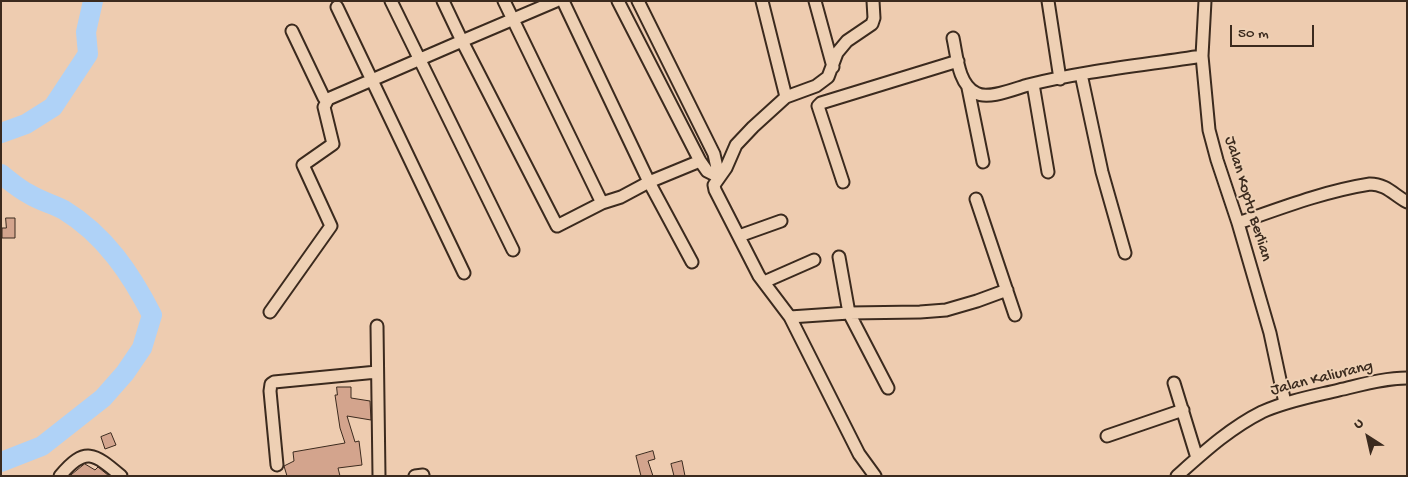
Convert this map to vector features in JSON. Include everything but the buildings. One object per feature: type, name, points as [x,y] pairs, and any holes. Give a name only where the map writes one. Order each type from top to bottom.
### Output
[{"type":"street","points":[[391,1],[513,250]]},
{"type":"street","points":[[443,1],[557,226],[602,203],[621,197],[649,182],[700,161]]},
{"type":"street","points":[[504,1],[602,203]]},
{"type":"street","points":[[270,312],[331,226],[303,165],[333,144],[324,107],[328,99],[556,1]]},
{"type":"street","points":[[563,1],[649,182],[692,262]]},
{"type":"street","points":[[618,1],[700,161],[707,171],[719,177]]},
{"type":"street","points":[[638,1],[714,154],[719,177]]},
{"type":"street","points":[[762,1],[786,97]]},
{"type":"street","points":[[815,1],[833,68]]},
{"type":"street","points":[[873,1],[874,18],[872,24],[847,41],[837,53],[833,68],[828,77],[816,86],[786,97],[752,127],[736,145],[726,168],[714,185],[764,282],[790,317],[859,454],[875,476]]},
{"type":"street","points":[[1048,1],[1060,79]]},
{"type":"street","name":"Jalan Koptu Berlian","points":[[1205,1],[1202,56],[1210,130],[1217,160],[1238,223],[1270,333],[1285,404]]},
{"type":"street","points":[[336,6],[464,273]]},
{"type":"street","points":[[292,31],[324,98],[328,99]]},
{"type":"street","points":[[953,38],[958,61],[968,88],[983,162]]},
{"type":"street","points":[[968,88],[978,94],[991,95],[1081,74],[1202,56]]},
{"type":"street","points":[[843,182],[818,106],[821,102],[958,61]]},
{"type":"street","points":[[1081,74],[1102,172],[1125,252]]},
{"type":"street","points":[[1033,84],[1048,172]]},
{"type":"street","points":[[1238,223],[1327,193],[1370,184],[1385,187],[1407,202]]},
{"type":"street","points":[[976,199],[1015,315]]},
{"type":"street","points":[[739,236],[781,220]]},
{"type":"street","points":[[839,257],[849,313],[888,388]]},
{"type":"street","points":[[764,282],[814,260]]},
{"type":"street","points":[[790,317],[946,310],[1007,290]]},
{"type":"street","points":[[377,326],[378,476]]},
{"type":"street","points":[[277,465],[270,391],[271,384],[274,382],[377,372]]},
{"type":"street","name":"Jalan Kaliurang","points":[[1177,476],[1219,439],[1264,411],[1375,382],[1407,378]]},
{"type":"street","points":[[1174,383],[1197,458]]},
{"type":"street","points":[[1107,436],[1183,410]]},
{"type":"street","points":[[60,476],[76,459],[86,455],[102,460],[121,476]]},
{"type":"waterway","points":[[1,133],[26,124],[53,107],[88,54],[86,32],[93,1]]},
{"type":"waterway","points":[[1,174],[25,192],[64,210],[92,231],[126,270],[152,315],[142,348],[125,373],[103,398],[42,446],[1,462]]}]
